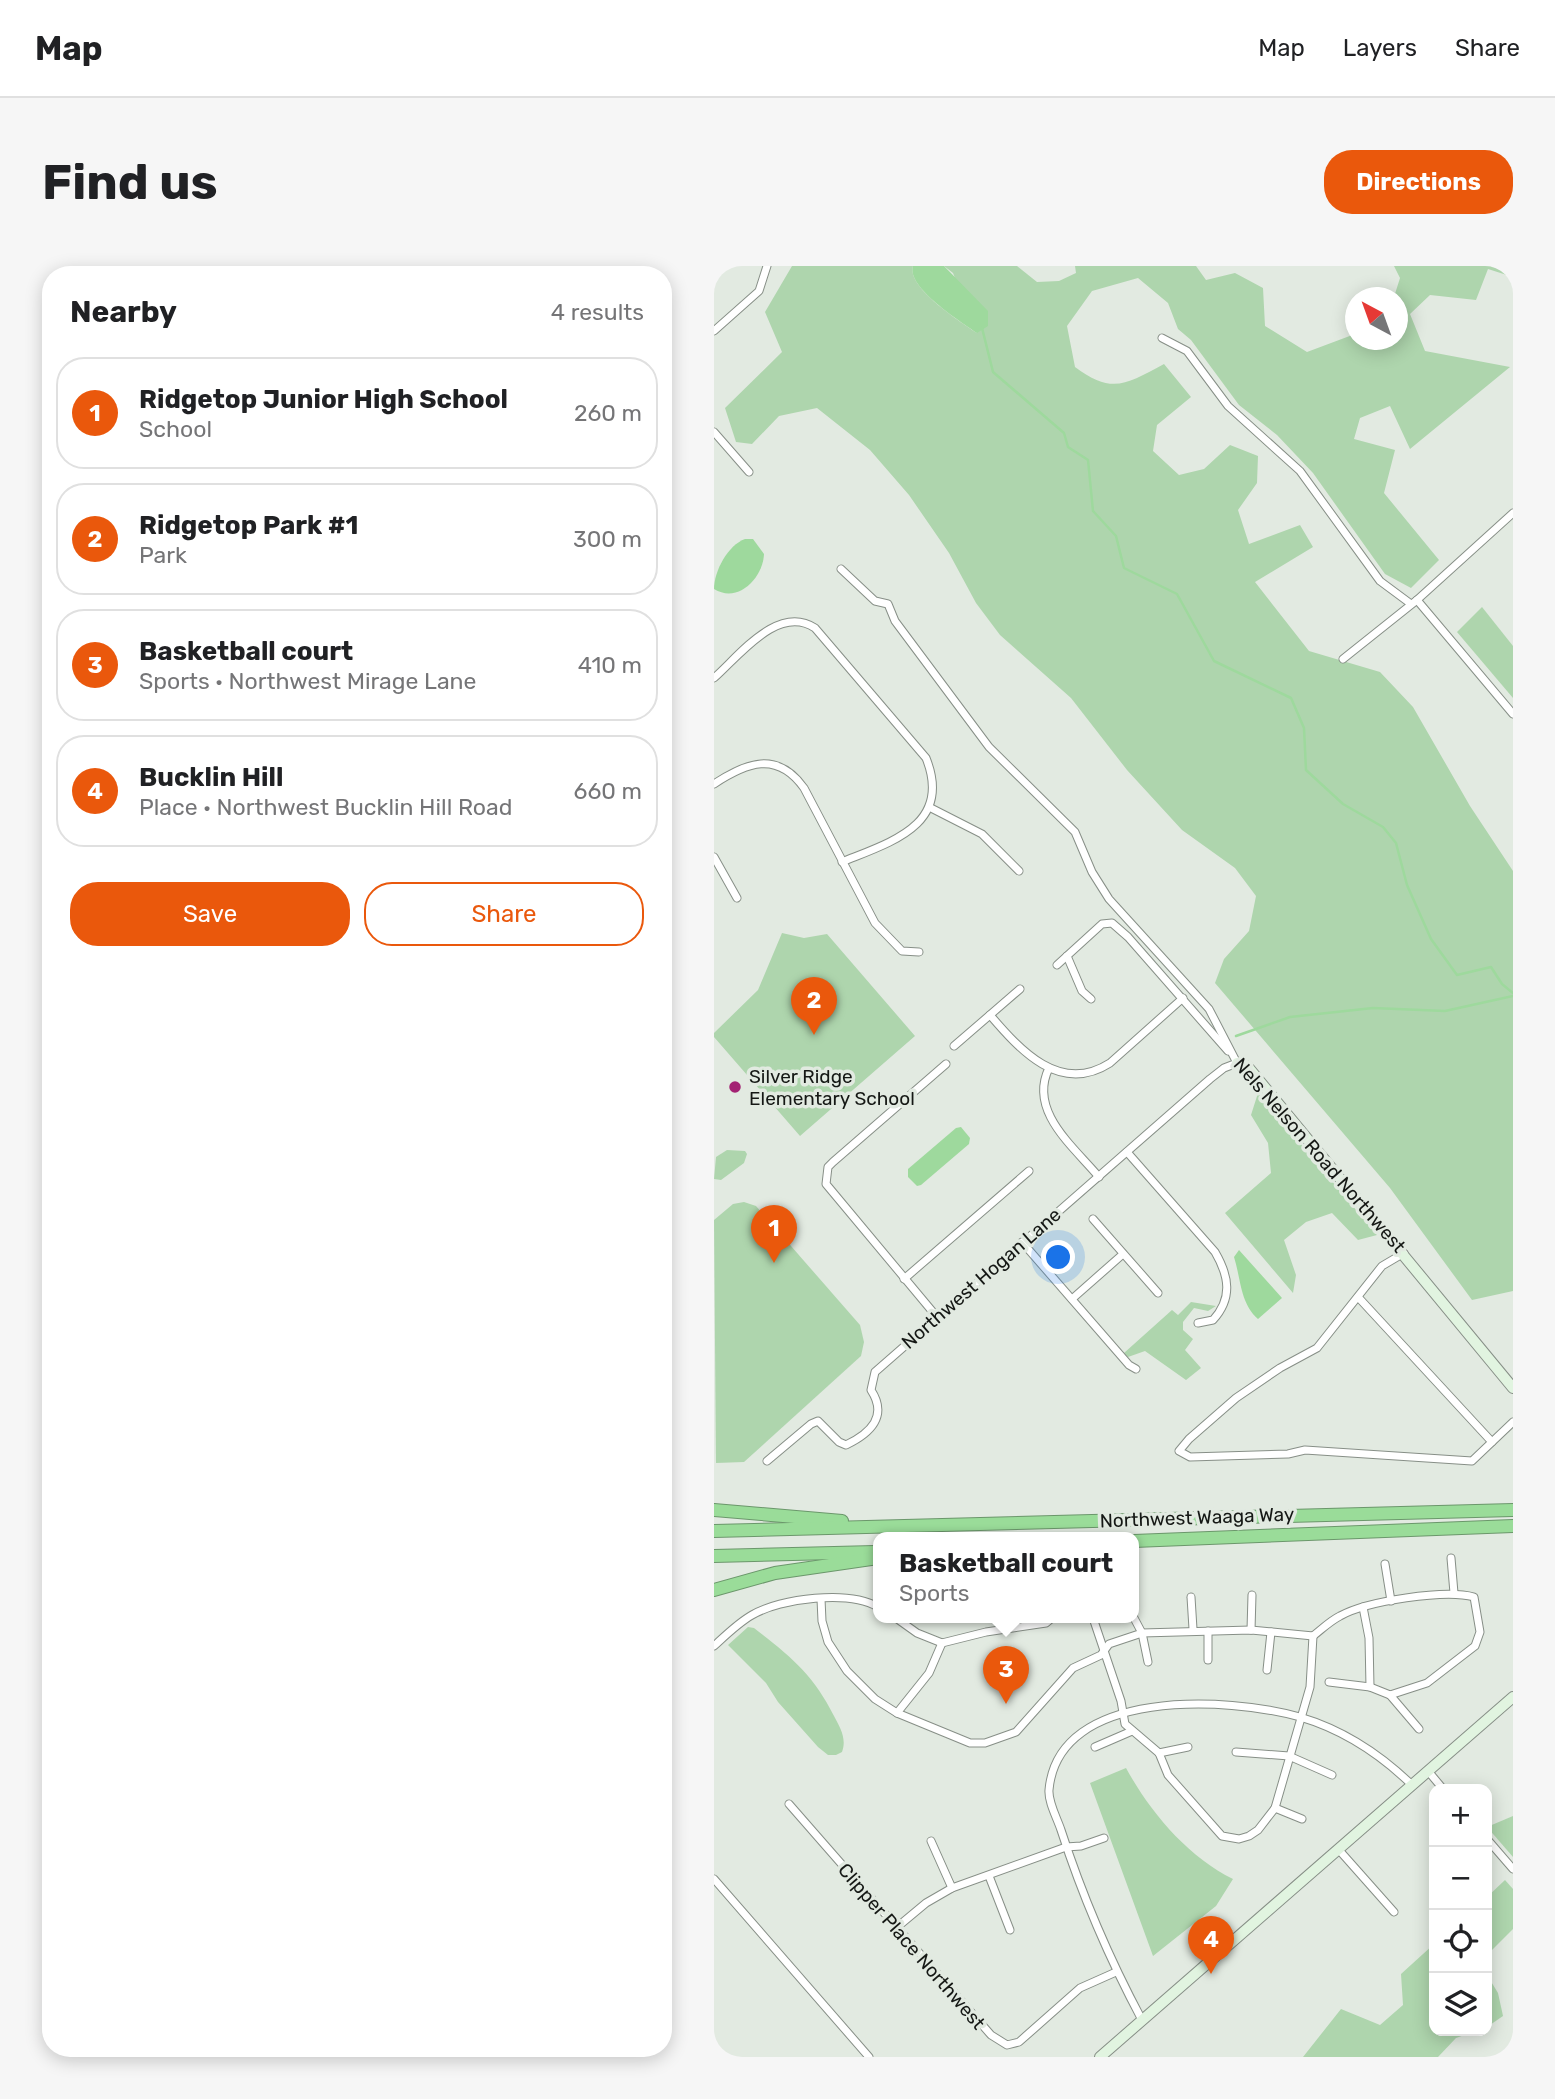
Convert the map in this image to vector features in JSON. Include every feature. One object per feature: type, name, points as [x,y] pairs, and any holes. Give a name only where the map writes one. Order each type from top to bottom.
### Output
[{"type":"highway","name":"Northwest Waaga Way","points":[[714,1531],[1510,1509]]},
{"type":"highway","points":[[714,1510],[891,1526]]},
{"type":"highway","name":"Northwest Waaga Way","points":[[1139,1541],[1513,1526]]},
{"type":"highway","points":[[714,1556],[873,1552]]},
{"type":"highway","points":[[714,1590],[775,1573],[873,1559]]},
{"type":"main road","name":"Nels Nelson Road Northwest","points":[[1236,1061],[1248,1067],[1513,1388]]},
{"type":"main road","points":[[1100,2057],[1513,1697]]},
{"type":"street","points":[[714,331],[759,291],[767,266]]},
{"type":"street","points":[[1162,338],[1187,352],[1227,406],[1300,471],[1380,581],[1414,602],[1513,714]]},
{"type":"street","points":[[714,432],[749,472]]},
{"type":"street","points":[[1343,659],[1414,602],[1513,513]]},
{"type":"street","name":"Nels Nelson Road Northwest","points":[[841,569],[875,601],[888,604],[895,621],[989,747],[1075,832],[1092,872],[1109,899],[1209,1009],[1236,1061]]},
{"type":"street","points":[[714,678],[776,625],[788,620],[808,623],[926,758],[932,781],[929,807],[918,824],[907,834],[842,862]]},
{"type":"street","points":[[714,784],[750,764],[776,766],[789,771],[804,788],[865,908],[882,932],[902,951],[919,953]]},
{"type":"street","points":[[929,807],[982,834],[1019,871]]},
{"type":"street","points":[[714,857],[737,898]]},
{"type":"street","points":[[1057,965],[1102,924],[1112,923],[1183,998],[1236,1061]]},
{"type":"street","points":[[1066,956],[1082,991],[1091,999]]},
{"type":"street","points":[[954,1046],[1020,989]]},
{"type":"street","points":[[990,1015],[1019,1049],[1049,1068],[1075,1074],[1100,1069],[1183,998]]},
{"type":"street","name":"Northwest Hogan Lane","points":[[767,1461],[818,1421],[839,1442],[846,1445],[876,1422],[880,1404],[871,1390],[876,1372],[1021,1242],[1217,1073],[1236,1061]]},
{"type":"street","points":[[937,1317],[830,1192],[826,1175],[833,1162],[946,1064]]},
{"type":"street","points":[[1049,1068],[1042,1081],[1041,1093],[1047,1114],[1099,1177]]},
{"type":"street","points":[[1127,1152],[1215,1252],[1223,1266],[1228,1284],[1227,1303],[1213,1320],[1198,1322]]},
{"type":"street","points":[[904,1279],[1029,1171]]},
{"type":"street","points":[[1093,1219],[1158,1293]]},
{"type":"street","points":[[1021,1242],[1129,1365],[1136,1369]]},
{"type":"street","points":[[1404,1253],[1382,1266],[1317,1348],[1280,1368],[1236,1398],[1189,1439],[1180,1451],[1190,1457],[1288,1454],[1305,1450],[1472,1461],[1513,1422]]},
{"type":"street","points":[[1072,1300],[1123,1254]]},
{"type":"street","points":[[1359,1297],[1492,1441]]},
{"type":"street","points":[[1451,1558],[1454,1593]]},
{"type":"street","points":[[1385,1564],[1391,1601]]},
{"type":"street","points":[[821,1599],[822,1620],[828,1642],[840,1660],[875,1699],[897,1713],[970,1743],[985,1743],[1016,1732],[1073,1668],[1101,1655],[1109,1644],[1142,1633],[1193,1629],[1251,1630],[1313,1636],[1339,1616],[1363,1607],[1454,1593],[1474,1597],[1480,1632],[1475,1646],[1427,1683],[1390,1695]]},
{"type":"street","points":[[1251,1630],[1252,1595]]},
{"type":"street","points":[[714,1646],[754,1614],[788,1602],[850,1596],[873,1604]]},
{"type":"street","points":[[1191,1597],[1193,1629]]},
{"type":"street","points":[[1363,1607],[1369,1638],[1370,1687]]},
{"type":"street","points":[[903,1623],[916,1633],[942,1643],[1024,1623]]},
{"type":"street","points":[[1095,1623],[1121,1702],[1122,1714],[1132,1731],[1158,1753],[1168,1775],[1222,1836],[1239,1839],[1258,1830],[1275,1808],[1310,1687],[1313,1636]]},
{"type":"street","points":[[1137,1623],[1142,1633],[1148,1662]]},
{"type":"street","points":[[1208,1631],[1208,1660]]},
{"type":"street","points":[[1267,1670],[1271,1632]]},
{"type":"street","points":[[897,1713],[929,1673],[942,1643]]},
{"type":"street","points":[[1329,1682],[1370,1687],[1390,1695],[1419,1729]]},
{"type":"street","points":[[1142,2021],[1116,1972],[1048,1794],[1057,1757],[1077,1737],[1099,1723],[1151,1707],[1227,1705],[1301,1717],[1362,1743],[1412,1785]]},
{"type":"street","points":[[1094,1747],[1132,1731]]},
{"type":"street","points":[[1158,1753],[1188,1747]]},
{"type":"street","points":[[1236,1752],[1289,1756],[1332,1775]]},
{"type":"street","points":[[1428,1771],[1439,1784]]},
{"type":"street","name":"Clipper Place Northwest","points":[[789,1804],[991,2035],[1007,2045],[1019,2042],[1080,1988],[1116,1972]]},
{"type":"street","points":[[1275,1808],[1302,1819]]},
{"type":"street","points":[[896,1928],[926,1903],[952,1888],[1066,1847],[1081,1846],[1104,1838]]},
{"type":"street","points":[[932,1841],[952,1888]]},
{"type":"street","points":[[1492,1845],[1513,1869]]},
{"type":"street","points":[[1339,1850],[1394,1912]]},
{"type":"street","points":[[989,1876],[1010,1930]]},
{"type":"street","points":[[714,1879],[869,2057]]},
{"type":"street","points":[[714,2050],[720,2057]]},
{"type":"shaded area","points":[[792,266],[913,266],[913,274],[926,294],[977,333],[953,273],[944,266],[1017,266],[1037,282],[1059,281],[1076,273],[1075,266],[1196,266],[1206,280],[1235,273],[1263,288],[1265,326],[1307,352],[1345,338],[1345,350],[1408,350],[1408,287],[1397,287],[1400,278],[1394,266],[1513,266],[1513,277],[1488,269],[1476,300],[1430,295],[1410,314],[1425,351],[1510,367],[1410,449],[1390,406],[1360,418],[1354,439],[1395,450],[1384,493],[1439,560],[1411,588],[1385,574],[1313,473],[1277,435],[1239,405],[1191,340],[1178,329],[1168,303],[1138,278],[1092,291],[1067,326],[1075,367],[1088,376],[1110,384],[1119,384],[1164,364],[1191,397],[1157,425],[1153,451],[1179,475],[1204,469],[1230,445],[1258,456],[1257,483],[1238,510],[1249,544],[1300,525],[1313,547],[1255,582],[1309,651],[1380,672],[1413,707],[1470,806],[1513,871],[1513,1291],[1472,1300],[1390,1188],[1215,983],[1224,959],[1249,931],[1256,896],[1235,868],[1182,830],[1127,770],[1071,698],[1000,635],[976,603],[949,553],[909,495],[870,450],[817,408],[779,416],[752,444],[736,442],[725,408],[782,352],[765,312]]},
{"type":"shaded area","points":[[913,266],[944,266],[988,311],[988,326],[977,333],[948,313],[918,284],[913,274]]},
{"type":"shaded area","points":[[745,539],[753,539],[764,554],[759,572],[748,586],[740,591],[723,593],[714,589],[716,574],[723,560],[733,547]]},
{"type":"shaded area","points":[[1482,607],[1513,646],[1513,698],[1457,632]]},
{"type":"shaded area","points":[[782,933],[804,938],[827,934],[915,1036],[800,1136],[714,1037],[714,1033],[758,990]]},
{"type":"shaded area","points":[[1258,1093],[1377,1235],[1358,1240],[1332,1213],[1306,1222],[1284,1240],[1296,1275],[1293,1293],[1225,1213],[1271,1173],[1268,1143],[1251,1115]]},
{"type":"shaded area","points":[[961,1127],[970,1138],[969,1144],[917,1186],[908,1177],[908,1169],[956,1128]]},
{"type":"shaded area","points":[[727,1150],[745,1151],[747,1154],[744,1163],[721,1180],[714,1179],[716,1157]]},
{"type":"shaded area","points":[[744,1202],[756,1206],[860,1325],[864,1342],[861,1356],[744,1462],[716,1463],[714,1220],[733,1204]]},
{"type":"shaded area","points":[[1239,1250],[1282,1298],[1258,1319],[1248,1306],[1242,1290],[1234,1257]]},
{"type":"shaded area","points":[[1191,1302],[1216,1306],[1208,1311],[1194,1308],[1183,1322],[1183,1330],[1193,1339],[1185,1350],[1201,1368],[1186,1380],[1145,1351],[1128,1357],[1124,1353],[1172,1310],[1178,1315]]},
{"type":"shaded area","points":[[748,1627],[754,1628],[790,1657],[818,1688],[840,1729],[844,1742],[842,1752],[828,1755],[818,1747],[778,1702],[766,1683],[728,1645]]},
{"type":"shaded area","points":[[1126,1768],[1147,1801],[1172,1832],[1201,1859],[1233,1879],[1216,1906],[1153,1956],[1090,1783]]},
{"type":"shaded area","points":[[1513,1816],[1513,1857],[1492,1833],[1492,1825]]},
{"type":"shaded area","points":[[1505,1880],[1513,1889],[1513,1929],[1492,1950],[1492,1910],[1492,1892]]},
{"type":"shaded area","points":[[1429,1949],[1429,2036],[1462,2036],[1456,2038],[1438,2057],[1303,2057],[1341,2009],[1380,2025],[1403,2005],[1401,1974]]},
{"type":"shaded area","points":[[1492,1983],[1498,1993],[1503,2016],[1492,2024]]},
{"type":"waterway","points":[[982,328],[993,372],[1064,433],[1068,447],[1088,460],[1093,511],[1116,536],[1124,568],[1177,594],[1214,661],[1291,698],[1304,728],[1306,770],[1343,804],[1383,827],[1396,843],[1407,885],[1431,939],[1457,975],[1491,967],[1502,984],[1513,993]]},
{"type":"waterway","points":[[1236,1036],[1290,1017],[1373,1008],[1445,1011],[1513,996]]},
{"type":"place","name":"Ridgetop Park #1","points":[[814,1035]]},
{"type":"place","name":"Silver Ridge Elementary School","points":[[735,1087]]},
{"type":"place","name":"Ridgetop Junior High School","points":[[774,1263]]},
{"type":"place","name":"Basketball court","points":[[1006,1704]]},
{"type":"place","name":"Bucklin Hill","points":[[1211,1974]]}]
